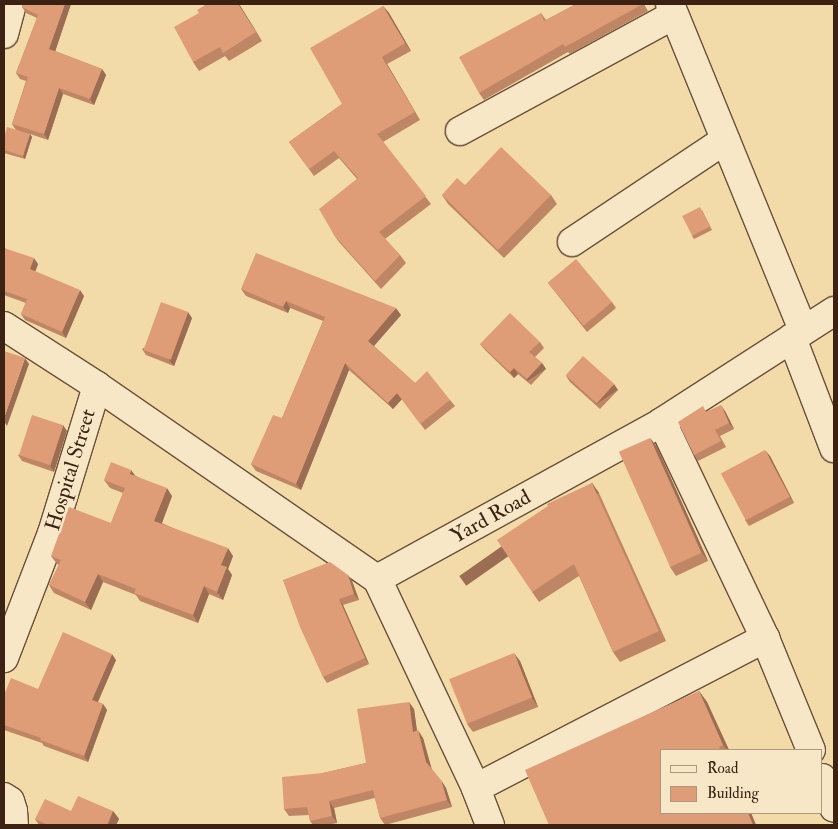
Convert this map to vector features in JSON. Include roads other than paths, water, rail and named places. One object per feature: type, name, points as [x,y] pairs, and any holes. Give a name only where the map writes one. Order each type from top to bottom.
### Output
[{"type":"street","points":[[4,34],[12,4]]},
{"type":"street","points":[[460,131],[672,9],[725,140],[797,334],[834,448]]},
{"type":"street","points":[[572,242],[725,140]]},
{"type":"street","name":"Yard Road","points":[[377,579],[662,422],[834,311]]},
{"type":"street","name":"Hospital Street","points":[[4,326],[97,386],[52,533],[4,658]]},
{"type":"street","points":[[97,386],[377,579],[476,788],[490,825]]},
{"type":"street","points":[[662,422],[765,638],[810,749]]},
{"type":"street","points":[[476,788],[765,638]]},
{"type":"street","points":[[823,780],[834,808]]},
{"type":"street","points":[[4,797],[10,801],[14,811],[14,825]]}]
